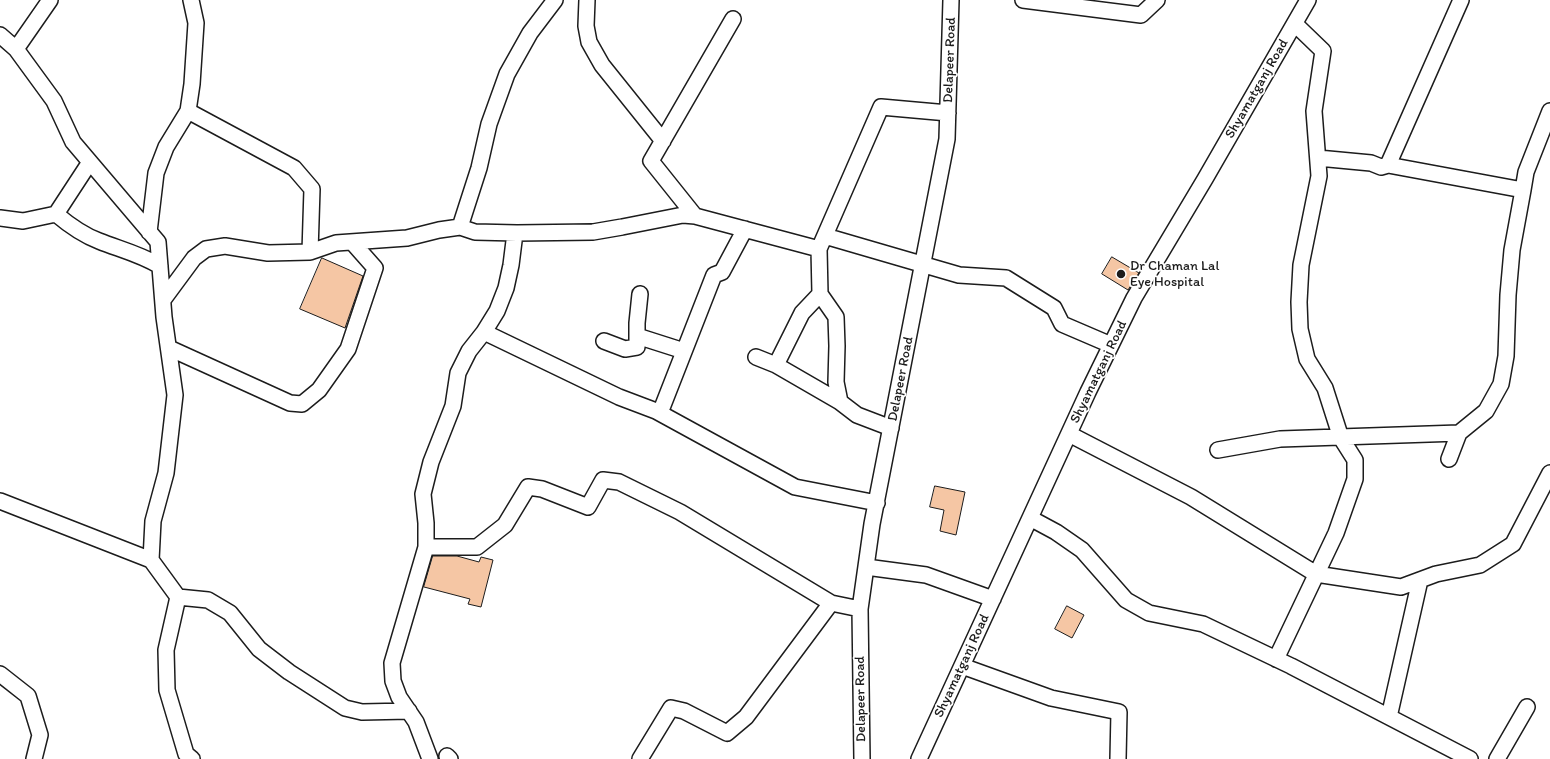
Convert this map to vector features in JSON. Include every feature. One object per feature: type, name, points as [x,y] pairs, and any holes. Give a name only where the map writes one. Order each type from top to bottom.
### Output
[{"type":"street","points":[[16,49],[50,0]]},
{"type":"street","points":[[149,232],[156,173],[166,147],[188,111],[192,84],[196,23],[191,0]]},
{"type":"street","points":[[460,227],[479,168],[489,124],[507,74],[530,33],[555,0]]},
{"type":"street","points":[[588,0],[586,26],[589,42],[602,65],[663,141]]},
{"type":"street","name":"Delapeer Road","points":[[862,759],[860,609],[877,503],[947,139],[952,0]]},
{"type":"street","points":[[1023,0],[1141,15],[1157,0]]},
{"type":"street","name":"Shyamatganj Road","points":[[919,759],[1069,434],[1134,298],[1205,179],[1308,0]]},
{"type":"street","points":[[1388,165],[1461,0]]},
{"type":"street","points":[[695,216],[651,161],[733,20]]},
{"type":"street","points":[[1276,659],[1336,533],[1355,479],[1355,460],[1341,438],[1325,388],[1307,359],[1300,329],[1298,302],[1301,265],[1319,176],[1314,111],[1323,51],[1295,24]]},
{"type":"street","points":[[0,35],[16,49],[54,101],[73,142],[158,242],[163,300],[175,395],[166,473],[153,521],[151,560]]},
{"type":"street","points":[[840,402],[836,382],[836,317],[820,294],[822,243],[881,107],[948,113]]},
{"type":"street","points":[[188,111],[294,168],[312,189],[310,252]]},
{"type":"street","points":[[1449,459],[1459,433],[1486,411],[1501,384],[1506,356],[1508,295],[1512,250],[1526,172],[1550,111]]},
{"type":"street","points":[[1318,158],[1371,163],[1381,167],[1388,165],[1523,190]]},
{"type":"street","points":[[0,218],[23,221],[56,214],[90,162]]},
{"type":"street","points":[[56,214],[73,228],[98,241],[124,249],[160,266]]},
{"type":"street","points":[[163,300],[194,258],[206,249],[225,246],[268,253],[310,252],[336,243],[408,238],[439,230],[460,227],[475,232],[593,232],[683,215],[695,216],[745,229],[822,243],[923,265],[959,275],[1006,278],[1054,308],[1062,324],[1111,345]]},
{"type":"street","points":[[660,413],[714,275],[722,272],[745,229]]},
{"type":"street","points":[[430,759],[416,722],[399,697],[393,681],[392,663],[426,547],[426,523],[423,494],[432,462],[453,406],[458,373],[469,351],[484,332],[497,311],[506,288],[511,265],[515,233]]},
{"type":"street","points":[[169,348],[290,403],[302,404],[319,390],[348,349],[375,268],[352,242]]},
{"type":"street","points":[[604,341],[625,349],[637,346],[637,323],[640,294]]},
{"type":"street","points":[[776,365],[802,313],[820,294]]},
{"type":"street","points":[[484,332],[619,397],[660,413],[795,487],[877,503]]},
{"type":"street","points":[[637,336],[684,351]]},
{"type":"street","points":[[756,357],[776,365],[840,402],[857,415],[891,428]]},
{"type":"street","points":[[1218,450],[1280,439],[1459,433]]},
{"type":"street","points":[[1069,434],[1191,497],[1316,574],[1401,587],[1436,574],[1480,565],[1513,544],[1550,473]]},
{"type":"street","points":[[426,547],[477,547],[505,525],[528,487],[542,489],[588,507],[603,480],[619,482],[680,512],[832,603],[860,609]]},
{"type":"street","points":[[0,501],[151,560],[178,597],[208,600],[230,613],[259,649],[289,672],[345,708],[362,712],[409,711]]},
{"type":"street","points":[[1030,518],[1056,532],[1082,550],[1126,600],[1149,613],[1203,624],[1276,659],[1470,759]]},
{"type":"street","points":[[866,567],[926,575],[993,599]]},
{"type":"street","points":[[1389,717],[1420,580]]},
{"type":"street","points":[[178,597],[166,650],[167,690],[188,757]]},
{"type":"street","points":[[640,759],[671,708],[684,711],[727,733],[746,717],[832,603]]},
{"type":"street","points":[[962,666],[1050,698],[1120,712],[1118,759]]},
{"type":"street","points":[[0,674],[28,696],[40,735],[34,759]]},
{"type":"street","points":[[1498,759],[1527,707]]},
{"type":"building","points":[[1112,257],[1139,273],[1128,290],[1102,274]]},
{"type":"building","points":[[322,258],[363,276],[345,328],[300,309]]},
{"type":"building","points":[[935,486],[965,492],[956,535],[940,531],[944,510],[930,507]]},
{"type":"building","points":[[433,556],[457,556],[479,562],[481,557],[493,560],[481,607],[468,604],[470,599],[424,587]]},
{"type":"building","points":[[1067,606],[1084,615],[1072,638],[1055,629]]},
{"type":"place","name":"Dr Chaman Lal Eye Hospital","points":[[1121,274]]}]
